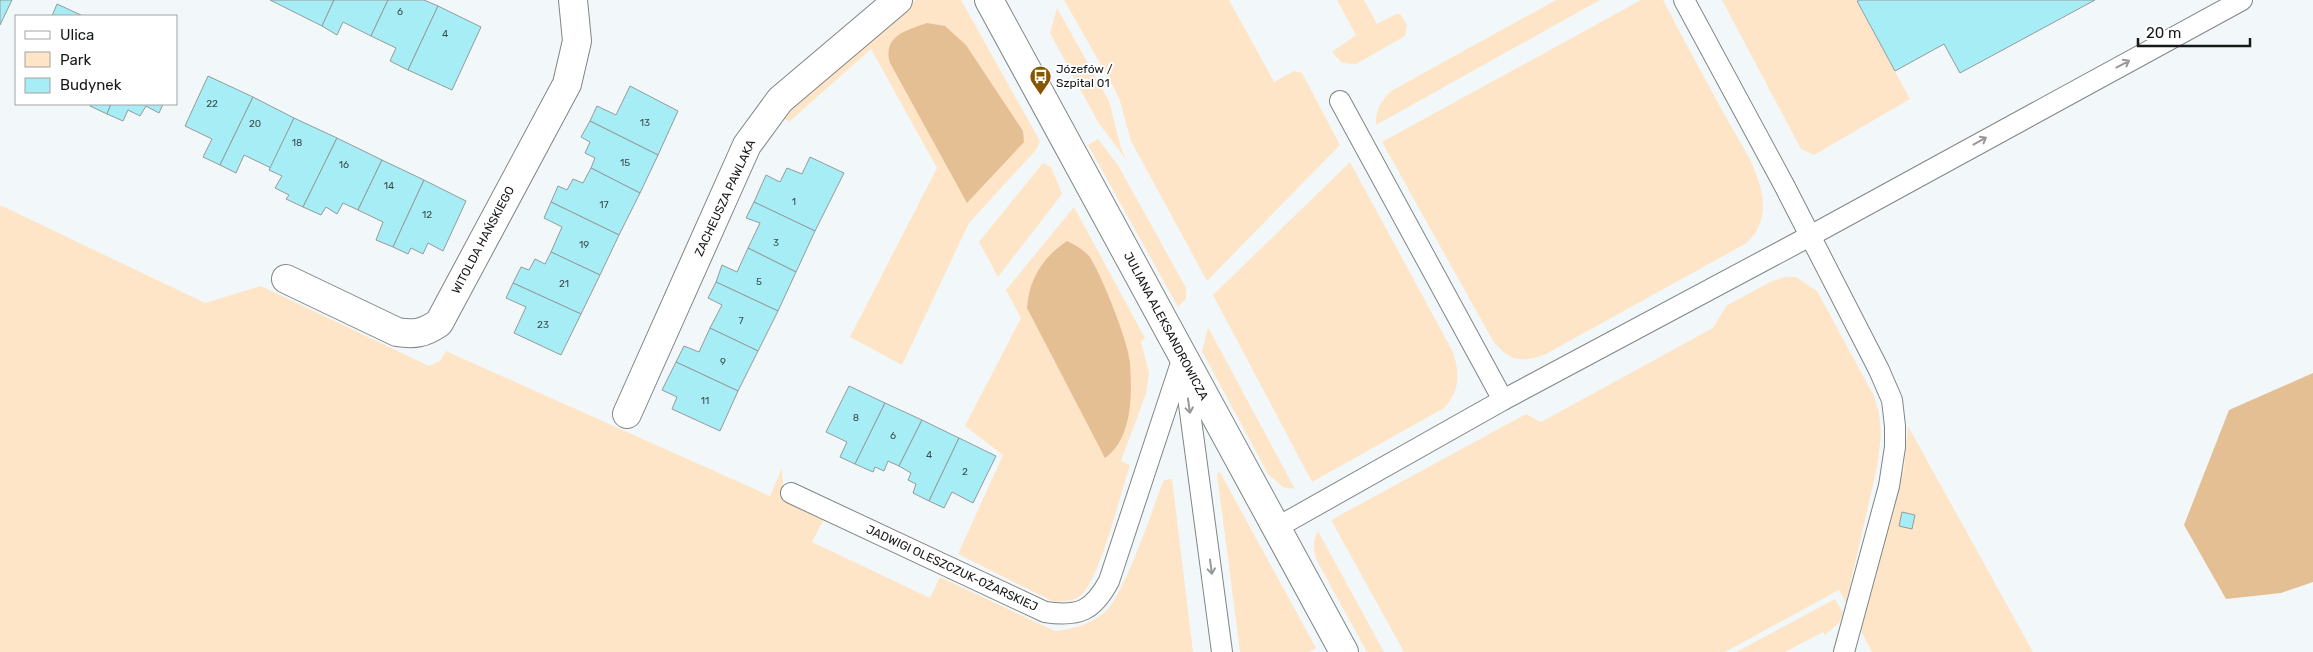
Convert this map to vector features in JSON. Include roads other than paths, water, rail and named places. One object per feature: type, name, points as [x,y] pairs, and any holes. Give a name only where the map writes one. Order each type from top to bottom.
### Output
[{"type":"street","name":"WITOLDA HAŃSKIEGO","points":[[286,279],[397,332],[412,335],[426,332],[439,323],[567,84],[577,41],[573,0]]},
{"type":"street","name":"ZACHEUSZA PAWLAKA","points":[[627,414],[748,145],[780,100],[898,0]]},
{"type":"street","name":"JULIANA ALEKSANDROWICZA","points":[[988,0],[1344,652]]},
{"type":"lane","points":[[1684,0],[1810,236],[1879,370],[1892,400],[1896,426],[1895,448],[1889,486],[1844,652]]},
{"type":"lane","points":[[1276,528],[1502,400],[1810,236],[2242,0]]},
{"type":"lane","points":[[1340,101],[1502,400]]},
{"type":"lane","name":"JADWIGI OLESZCZUK-OŻARSKIEJ","points":[[791,493],[1045,612],[1065,615],[1081,611],[1099,599],[1109,581],[1183,357]]},
{"type":"lane","points":[[1183,357],[1222,652]]},
{"type":"place","name":"Józefów / Szpital 01","points":[[1040,95]]}]
